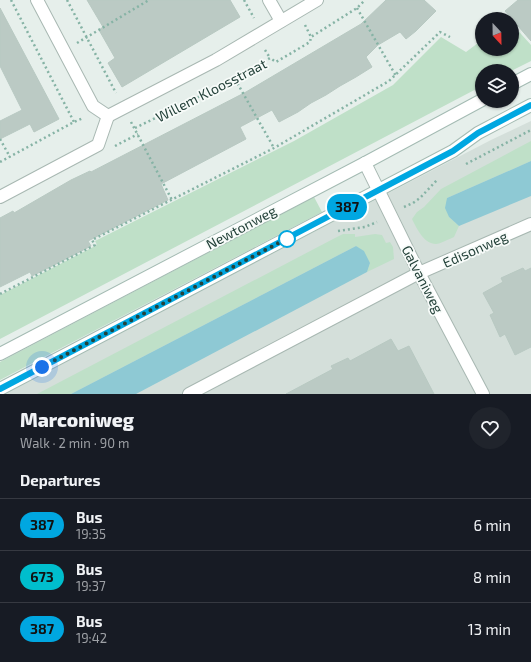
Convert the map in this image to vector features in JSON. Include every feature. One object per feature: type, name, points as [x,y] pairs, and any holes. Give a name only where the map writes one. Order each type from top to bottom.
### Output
[{"type":"street","points":[[0,197],[98,145],[108,116],[93,106],[37,0]]},
{"type":"street","points":[[269,0],[281,21]]},
{"type":"street","name":"Willem Kloosstraat","points":[[108,116],[216,60],[317,0]]},
{"type":"street","points":[[519,80],[531,74]]},
{"type":"street","name":"Newtonweg","points":[[0,354],[475,104]]},
{"type":"street","points":[[0,389],[453,151],[478,133],[531,105]]},
{"type":"street","name":"Galvaniweg","points":[[364,163],[419,273],[483,394]]},
{"type":"street","name":"Edisonweg","points":[[189,394],[419,273],[531,224]]},
{"type":"path","points":[[11,0],[74,122]]},
{"type":"path","points":[[67,0],[172,200]]},
{"type":"path","points":[[64,51],[149,0]]},
{"type":"path","points":[[244,0],[262,32]]},
{"type":"path","name":"Willem Kloosstraat","points":[[135,128],[235,79],[270,58],[276,62],[310,42],[312,37],[357,8],[364,0]]},
{"type":"path","points":[[357,8],[396,76]]},
{"type":"path","points":[[0,294],[95,245],[92,240],[274,148],[389,81],[396,76],[440,32],[450,37]]},
{"type":"path","points":[[235,79],[274,148]]},
{"type":"path","points":[[0,162],[86,116],[93,106]]},
{"type":"path","points":[[464,165],[531,130]]},
{"type":"path","points":[[0,139],[10,157]]},
{"type":"path","points":[[335,232],[365,228],[413,203],[420,198],[437,180]]},
{"type":"shaded area","points":[[531,121],[531,394],[4,394],[155,314],[491,140]]},
{"type":"green space","points":[[519,32],[531,45],[531,61],[519,67],[519,64],[475,64],[475,90],[0,339],[0,295],[97,245],[95,241],[294,141],[393,85],[441,37],[466,52],[475,45],[475,56],[519,56]]},
{"type":"green space","points":[[531,141],[531,161],[447,198],[449,217],[459,226],[454,237],[436,244],[428,242],[424,239],[412,219],[417,212],[424,207],[441,189]]},
{"type":"green space","points":[[314,197],[322,212],[0,380],[0,362]]},
{"type":"green space","points":[[343,234],[355,234],[355,237],[375,234],[382,235],[386,243],[390,242],[393,247],[394,259],[367,272],[370,263],[356,246],[71,394],[37,394],[335,238]]},
{"type":"water","points":[[531,161],[531,196],[459,226],[449,217],[445,208],[447,198]]},
{"type":"water","points":[[356,246],[364,251],[370,263],[367,272],[136,394],[71,394]]},
{"type":"building","points":[[87,0],[230,0],[240,17],[122,87],[108,63],[115,58],[99,30],[103,27]]},
{"type":"building","points":[[386,0],[424,0],[436,11],[406,39],[400,32],[378,45],[366,57],[372,67],[298,112],[279,122],[272,110],[240,127],[246,139],[161,184],[168,200],[88,241],[91,246],[32,276],[30,272],[0,287],[0,218],[13,211],[14,213],[71,180],[90,171],[91,172],[246,92],[361,24]]},
{"type":"building","points":[[518,0],[531,0],[531,41],[519,27],[519,12],[505,11]]},
{"type":"building","points":[[0,8],[59,119],[34,132],[30,124],[0,139],[0,121],[22,110],[0,66]]},
{"type":"building","points":[[523,268],[525,271],[531,268],[531,347],[515,355],[505,334],[500,337],[490,315],[494,313],[483,293],[503,282],[501,278]]},
{"type":"building","points":[[391,339],[398,351],[409,346],[434,394],[286,394],[333,369],[331,366],[348,358],[350,361]]},
{"type":"bus line","name":"387","points":[[0,389],[453,151],[478,133],[531,105]]},
{"type":"route","points":[[42,367],[292,236],[287,239]]}]
